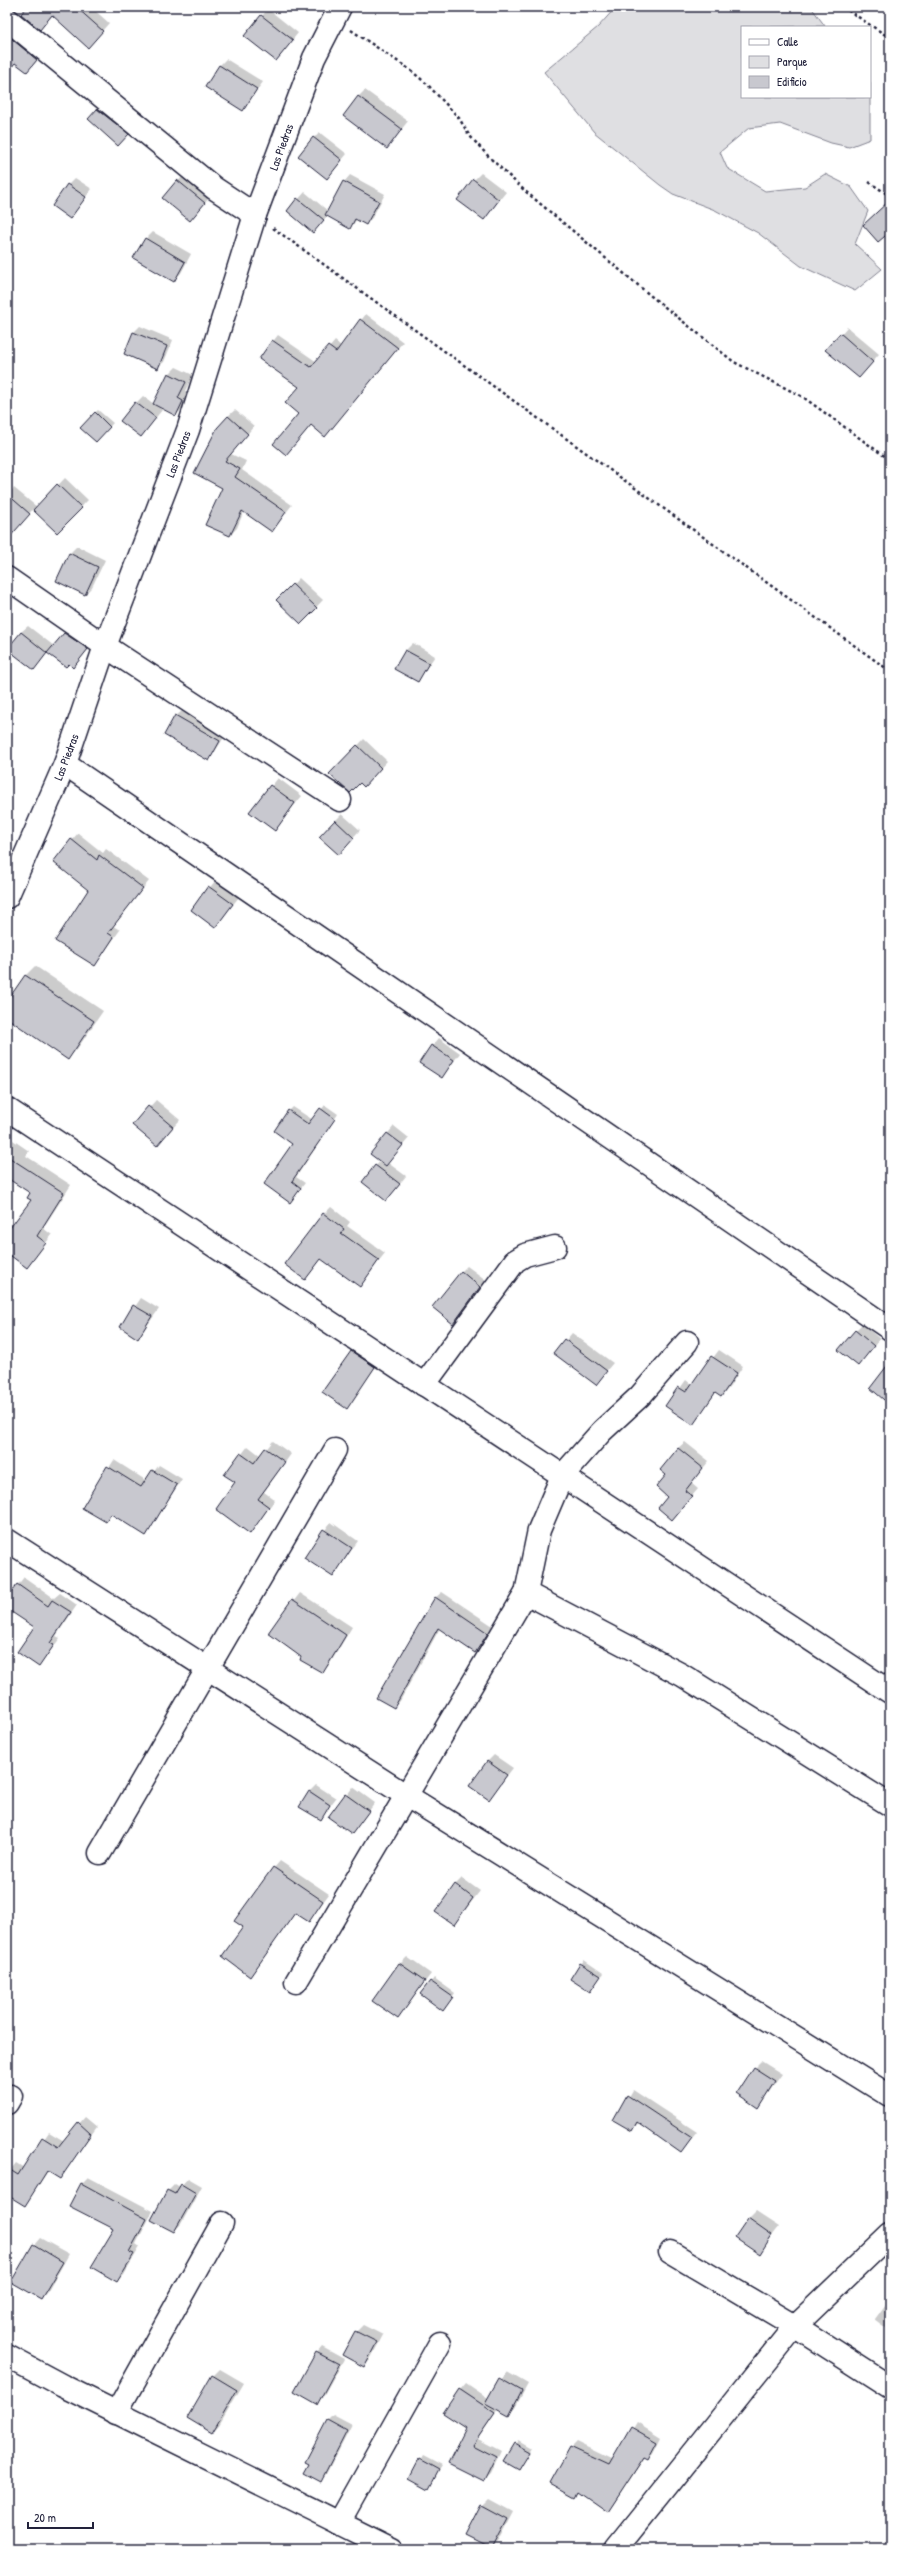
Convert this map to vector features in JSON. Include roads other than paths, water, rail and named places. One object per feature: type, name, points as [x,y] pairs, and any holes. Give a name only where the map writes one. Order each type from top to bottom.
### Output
[{"type":"street","name":"Las Piedras","points":[[7,897],[12,868],[65,764],[105,646],[188,430],[256,215],[314,58],[337,13]]},
{"type":"street","points":[[7,19],[214,188],[256,215]]},
{"type":"street","points":[[7,578],[105,646],[340,800]]},
{"type":"street","points":[[65,764],[890,1329]]},
{"type":"street","points":[[7,1110],[890,1692]]},
{"type":"street","points":[[424,1385],[515,1261],[525,1255],[555,1248]]},
{"type":"street","points":[[296,1982],[526,1593],[538,1530],[562,1476],[602,1431],[640,1396],[687,1342]]},
{"type":"street","points":[[100,1853],[335,1450]]},
{"type":"street","points":[[7,1540],[407,1796],[890,2096]]},
{"type":"street","points":[[526,1593],[682,1675],[890,1805]]},
{"type":"street","points":[[116,2413],[222,2223]]},
{"type":"street","points":[[616,2549],[795,2326],[890,2235]]},
{"type":"street","points":[[670,2252],[795,2326],[890,2387]]},
{"type":"street","points":[[340,2523],[440,2343]]},
{"type":"street","points":[[7,2356],[116,2413],[392,2549]]}]
